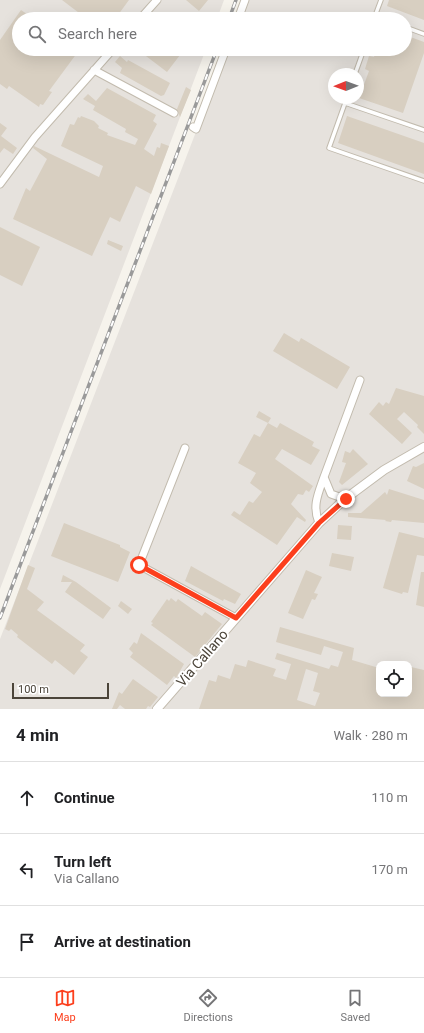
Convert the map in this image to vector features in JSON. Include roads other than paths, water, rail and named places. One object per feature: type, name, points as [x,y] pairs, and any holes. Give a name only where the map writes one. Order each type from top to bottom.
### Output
[{"type":"street","points":[[146,12],[157,0]]},
{"type":"street","points":[[241,12],[245,0]]},
{"type":"street","points":[[0,184],[35,137],[107,56]]},
{"type":"street","points":[[193,127],[196,129],[223,56]]},
{"type":"street","points":[[94,70],[174,113]]},
{"type":"street","points":[[319,523],[314,509],[315,501],[360,380]]},
{"type":"street","name":"Via Callano","points":[[157,709],[319,523],[346,499],[384,470],[424,447]]},
{"type":"street","points":[[185,448],[139,565],[236,618]]},
{"type":"street","points":[[324,477],[331,494],[346,499]]},
{"type":"lane","points":[[377,12],[381,0]]},
{"type":"lane","points":[[412,30],[424,34]]},
{"type":"lane","points":[[357,68],[361,56]]},
{"type":"lane","points":[[345,104],[329,148],[424,181]]},
{"type":"lane","points":[[348,104],[424,130]]},
{"type":"railway","points":[[232,12],[236,0]]},
{"type":"railway","points":[[0,618],[214,56]]}]
